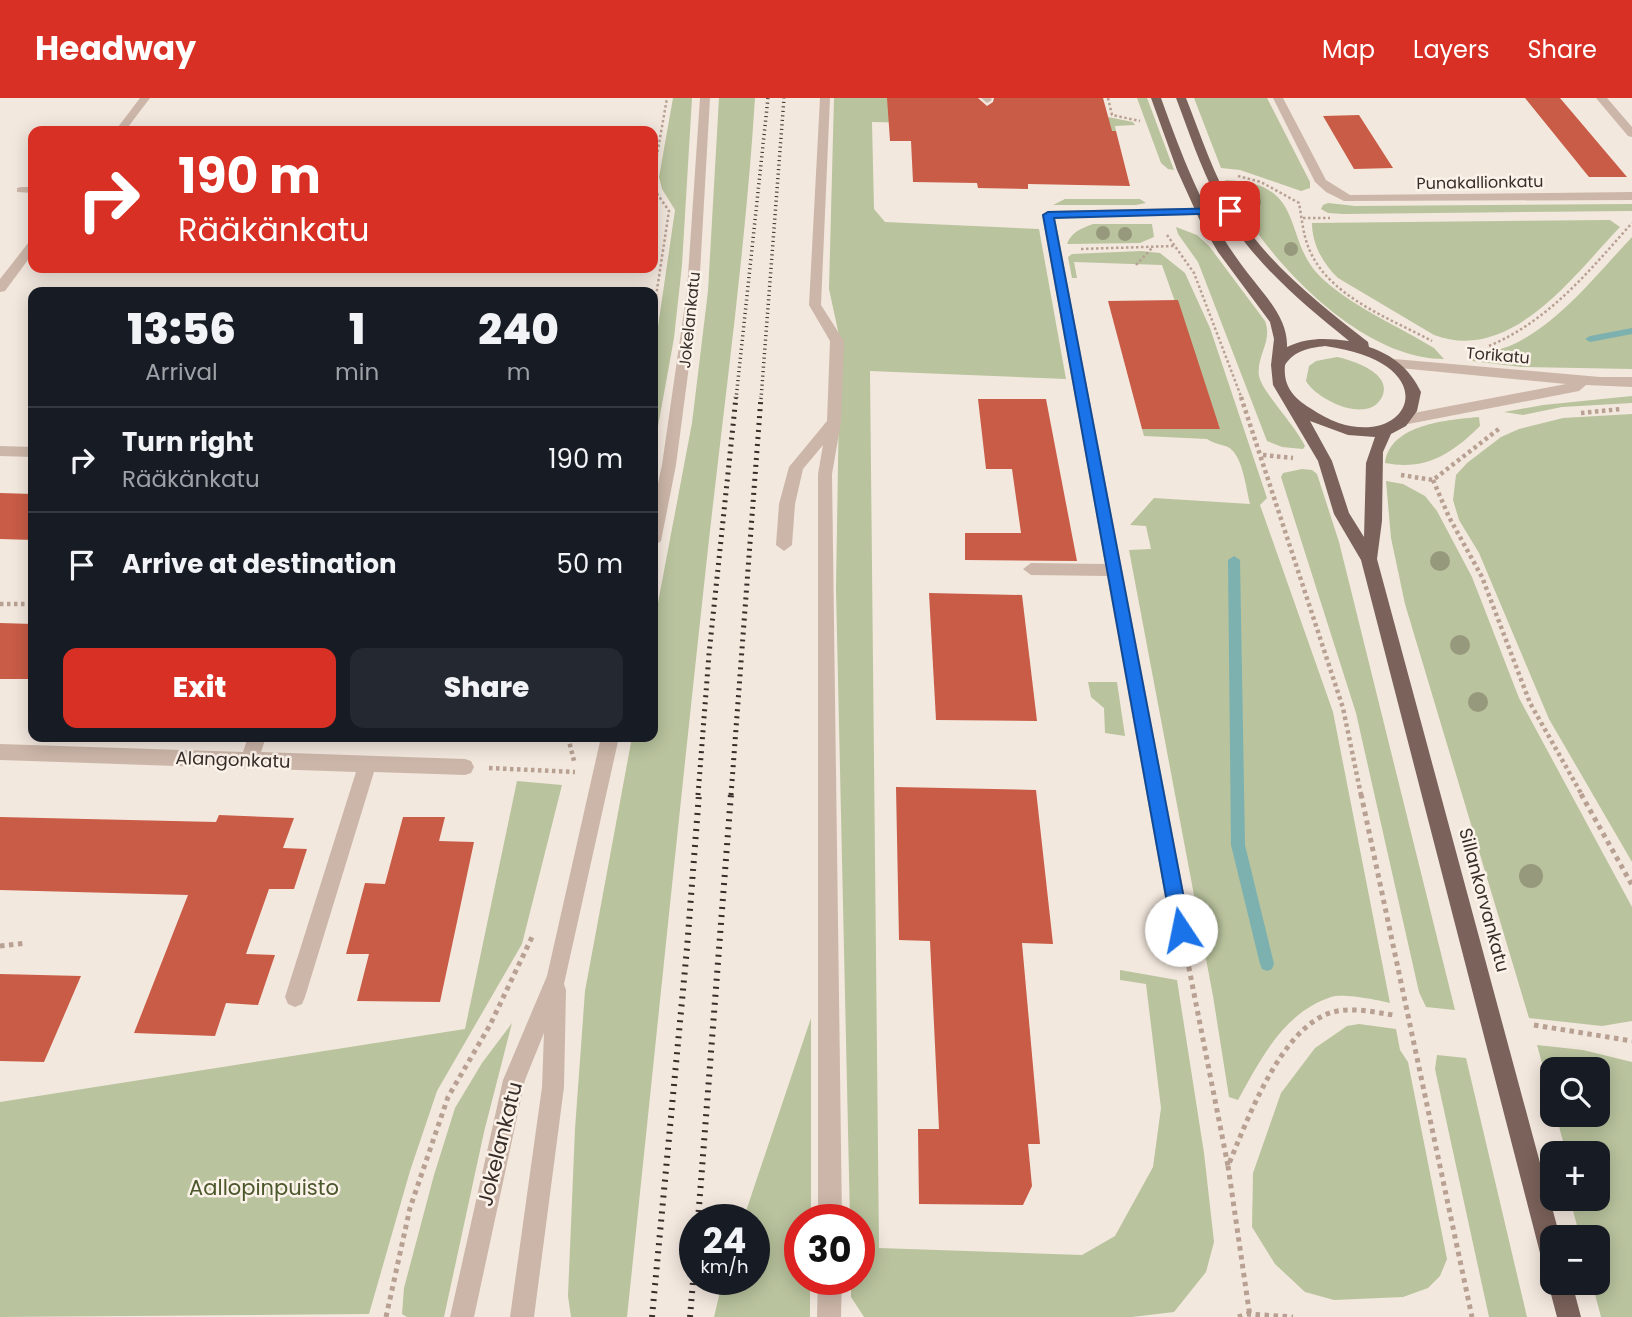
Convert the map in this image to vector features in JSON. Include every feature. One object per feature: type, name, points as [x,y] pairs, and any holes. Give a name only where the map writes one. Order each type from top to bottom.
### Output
[{"type":"main road","points":[[1156,98],[1201,211],[1217,242],[1280,331],[1277,373],[1282,390],[1290,401],[1328,425],[1352,431],[1385,431],[1404,420],[1413,408],[1412,389],[1408,378],[1394,364],[1350,344],[1320,341],[1300,345],[1287,352],[1278,365]]},
{"type":"main road","points":[[1181,98],[1230,211],[1276,271],[1305,299],[1374,353]]},
{"type":"main road","name":"Sillankorvankatu","points":[[1290,401],[1325,461],[1342,514],[1368,559],[1545,1225]]},
{"type":"main road","name":"Sillankorvankatu","points":[[1368,559],[1374,519],[1372,469],[1377,442],[1385,431]]},
{"type":"main road","points":[[1563,1295],[1569,1317]]},
{"type":"street","points":[[124,126],[145,98]]},
{"type":"street","name":"Jokelankatu","points":[[658,517],[671,453],[693,290],[705,98]]},
{"type":"street","points":[[825,98],[815,305],[837,341],[834,422],[825,474],[830,1204]]},
{"type":"street","name":"Punakallionkatu","points":[[1278,98],[1321,182],[1329,190],[1348,199],[1632,196]]},
{"type":"street","points":[[1601,98],[1632,134]]},
{"type":"street","points":[[1181,930],[1048,215],[1230,211]]},
{"type":"street","points":[[0,288],[28,252]]},
{"type":"street","name":"Torikatu","points":[[1394,364],[1600,382],[1632,382]]},
{"type":"street","name":"Torikatu","points":[[1404,420],[1600,382]]},
{"type":"street","points":[[784,545],[787,505],[796,467],[834,422]]},
{"type":"street","points":[[0,451],[28,452]]},
{"type":"street","points":[[1031,569],[1115,570]]},
{"type":"street","points":[[249,760],[255,742]]},
{"type":"street","name":"Jokelankatu","points":[[462,1317],[514,1080],[557,976],[609,742]]},
{"type":"street","name":"Alangonkatu","points":[[0,752],[465,767]]},
{"type":"street","points":[[295,997],[367,764]]},
{"type":"street","name":"Jokelankatu","points":[[522,1317],[553,1087],[557,976]]},
{"type":"street","points":[[829,1317],[830,1295]]},
{"type":"path","points":[[658,149],[667,98]]},
{"type":"path","points":[[1108,98],[1112,115],[1135,121]]},
{"type":"path","points":[[1137,110],[1145,132]]},
{"type":"path","points":[[1212,174],[1241,176],[1261,182],[1299,202],[1311,256],[1325,274],[1354,297],[1454,352],[1465,370]]},
{"type":"path","points":[[657,287],[669,211],[658,197]]},
{"type":"path","points":[[1156,213],[1174,246],[1194,274],[1262,455],[1343,708],[1472,1317]]},
{"type":"path","points":[[1454,352],[1490,345],[1527,328],[1550,310],[1632,223]]},
{"type":"path","points":[[1055,249],[1174,246]]},
{"type":"path","points":[[1136,265],[1152,247]]},
{"type":"path","points":[[1485,404],[1497,429]]},
{"type":"path","points":[[1571,414],[1632,408]]},
{"type":"path","points":[[1372,469],[1433,480],[1497,429],[1510,426]]},
{"type":"path","points":[[1262,455],[1325,461]]},
{"type":"path","points":[[1433,480],[1449,517],[1482,577],[1530,703],[1632,885]]},
{"type":"path","points":[[0,604],[28,604]]},
{"type":"path","points":[[465,767],[576,772],[569,742]]},
{"type":"path","points":[[1181,930],[1228,1166],[1249,1315]]},
{"type":"path","points":[[386,1317],[410,1208],[448,1097],[490,1025],[531,942]]},
{"type":"path","points":[[0,946],[26,943]]},
{"type":"path","points":[[1228,1166],[1265,1082],[1286,1053],[1311,1026],[1329,1014],[1354,1010],[1393,1015]]},
{"type":"path","points":[[1534,1025],[1632,1041]]},
{"type":"path","points":[[1238,1317],[1293,1317]]},
{"type":"green space","points":[[673,98],[692,98],[682,265],[674,338],[658,426],[658,327],[675,210],[662,189],[659,177]]},
{"type":"green space","points":[[719,98],[755,98],[739,278],[627,1317],[571,1317],[568,1296],[575,1129],[585,991],[631,742],[658,742],[658,603],[692,423],[708,291]]},
{"type":"green space","points":[[834,98],[887,98],[1108,117],[1133,122],[1135,125],[1115,126],[1116,131],[930,128],[921,123],[872,122],[874,209],[885,222],[1039,229],[1066,379],[870,371],[879,1248],[1082,1255],[1115,1236],[1153,1167],[1161,1108],[1146,984],[1120,980],[1120,970],[1177,980],[1204,1153],[1214,1242],[1206,1272],[1174,1312],[1132,1317],[864,1317],[851,1297],[875,1295],[875,1204],[850,1204],[836,589],[840,340],[829,289]]},
{"type":"green space","points":[[1137,98],[1147,98],[1174,170],[1161,163]]},
{"type":"green space","points":[[1194,98],[1267,98],[1310,182],[1310,188],[1301,191],[1240,170],[1221,168]]},
{"type":"green space","points":[[1225,180],[1252,183],[1270,191],[1282,203],[1290,217],[1311,266],[1325,281],[1364,309],[1434,348],[1444,359],[1411,354],[1378,341],[1346,322],[1315,297],[1262,239]]},
{"type":"green space","points":[[1065,199],[1140,199],[1146,203],[1053,205]]},
{"type":"green space","points":[[1328,203],[1355,206],[1632,204],[1632,211],[1343,214],[1328,213],[1321,209]]},
{"type":"green space","points":[[1610,220],[1620,227],[1582,269],[1538,310],[1514,326],[1489,337],[1462,341],[1434,335],[1338,278],[1319,253],[1312,223]]},
{"type":"green space","points":[[1093,224],[1152,224],[1154,237],[1140,243],[1067,244],[1074,233]]},
{"type":"green space","points":[[1176,227],[1197,235],[1209,246],[1265,321],[1267,335],[1259,369],[1261,383],[1301,438],[1305,446],[1303,449],[1282,447],[1267,441],[1198,262]]},
{"type":"green space","points":[[1632,237],[1632,369],[1521,367],[1472,361],[1473,357],[1520,341],[1551,320],[1580,294]]},
{"type":"green space","points":[[1141,251],[1160,253],[1185,273],[1210,328],[1267,498],[1260,505],[1333,712],[1390,1003],[1344,996],[1331,997],[1314,1004],[1299,1014],[1275,1039],[1238,1100],[1229,1097],[1213,996],[1129,550],[1151,549],[1146,526],[1130,525],[1154,498],[1250,504],[1237,457],[1228,447],[1207,439],[1144,436],[1142,429],[1220,429],[1162,265],[1074,262],[1077,278],[1072,278],[1068,257],[1072,254]]},
{"type":"green space","points":[[1337,357],[1369,369],[1382,381],[1382,397],[1375,405],[1366,409],[1343,407],[1321,395],[1306,381],[1309,366],[1316,361]]},
{"type":"green space","points":[[1632,396],[1632,403],[1562,407],[1523,415],[1504,412],[1543,405]]},
{"type":"green space","points":[[1632,414],[1632,862],[1549,719],[1479,553],[1459,520],[1453,500],[1456,475],[1501,437],[1519,429],[1563,418]]},
{"type":"green space","points":[[1479,417],[1480,426],[1459,445],[1437,458],[1413,465],[1385,463],[1389,450],[1409,432],[1422,426]]},
{"type":"green space","points":[[1312,470],[1317,474],[1339,542],[1455,1010],[1426,1007],[1419,992],[1356,713],[1281,477],[1283,473]]},
{"type":"green space","points":[[1386,481],[1403,484],[1425,496],[1437,511],[1472,577],[1519,698],[1632,907],[1632,1021],[1602,1026],[1529,1018],[1405,604],[1391,538]]},
{"type":"green space","points":[[1088,682],[1117,682],[1125,736],[1105,733],[1104,708],[1091,697]]},
{"type":"green space","name":"Aallopinpuisto","points":[[517,781],[562,785],[522,944],[437,1091],[410,1171],[369,1314],[0,1317],[0,1102],[465,1029]]},
{"type":"green space","points":[[811,1018],[811,1204],[784,1204],[784,1295],[810,1295],[810,1317],[714,1317],[719,1295],[770,1295],[770,1204],[748,1204]]},
{"type":"green space","points":[[512,1023],[484,1132],[444,1317],[407,1317],[402,1314],[404,1288],[455,1108],[482,1063]]},
{"type":"green space","points":[[1359,1024],[1396,1029],[1400,1050],[1408,1062],[1447,1259],[1440,1276],[1428,1288],[1403,1297],[1334,1300],[1305,1292],[1275,1264],[1252,1227],[1253,1173],[1281,1093],[1315,1048],[1347,1026]]},
{"type":"green space","points":[[1537,1045],[1583,1050],[1632,1062],[1632,1317],[1601,1317],[1595,1295],[1610,1295],[1610,1225],[1577,1225],[1573,1211],[1610,1211],[1610,1141],[1563,1141],[1559,1127],[1610,1127],[1610,1057],[1540,1057]]},
{"type":"green space","points":[[1437,1055],[1466,1058],[1527,1317],[1489,1317],[1435,1069]]},
{"type":"building","points":[[887,98],[978,98],[987,106],[994,98],[1103,98],[1112,131],[1116,131],[1130,186],[1028,184],[1028,189],[978,188],[977,183],[913,182],[911,141],[890,141]]},
{"type":"building","points":[[1525,98],[1560,98],[1627,177],[1589,177]]},
{"type":"building","points":[[1359,115],[1393,168],[1354,169],[1323,116]]},
{"type":"building","points":[[1178,300],[1220,429],[1142,429],[1108,301]]},
{"type":"building","points":[[978,399],[1046,399],[1077,561],[965,560],[965,533],[1021,533],[1012,469],[986,469]]},
{"type":"building","points":[[0,493],[28,494],[28,540],[0,539]]},
{"type":"building","points":[[929,593],[1022,595],[1037,721],[936,720]]},
{"type":"building","points":[[0,623],[28,624],[28,679],[0,679]]},
{"type":"building","points":[[896,787],[1036,790],[1053,944],[1022,943],[1040,1144],[1028,1144],[1032,1186],[1023,1205],[919,1204],[918,1129],[939,1129],[930,941],[899,940]]},
{"type":"building","points":[[219,815],[294,818],[283,848],[307,849],[294,889],[269,889],[246,954],[275,955],[258,1005],[226,1003],[215,1036],[134,1033],[188,895],[0,890],[0,817],[216,822]]},
{"type":"building","points":[[403,817],[445,817],[439,841],[474,842],[440,1002],[357,1001],[369,954],[346,954],[365,883],[385,884]]},
{"type":"building","points":[[0,974],[81,976],[44,1062],[0,1061]]},
{"type":"waterway","points":[[1590,339],[1632,331]]},
{"type":"waterway","points":[[1234,560],[1238,845],[1267,964]]},
{"type":"railway","points":[[736,399],[768,98]]},
{"type":"railway","points":[[761,399],[784,98]]},
{"type":"railway","points":[[698,795],[709,654],[736,397]]},
{"type":"railway","points":[[731,795],[761,397]]},
{"type":"railway","points":[[652,1317],[699,794]]},
{"type":"railway","points":[[699,1204],[731,794]]},
{"type":"railway","points":[[690,1317],[692,1295]]},
{"type":"route","points":[[1181,930],[1048,215],[1230,211]]}]
